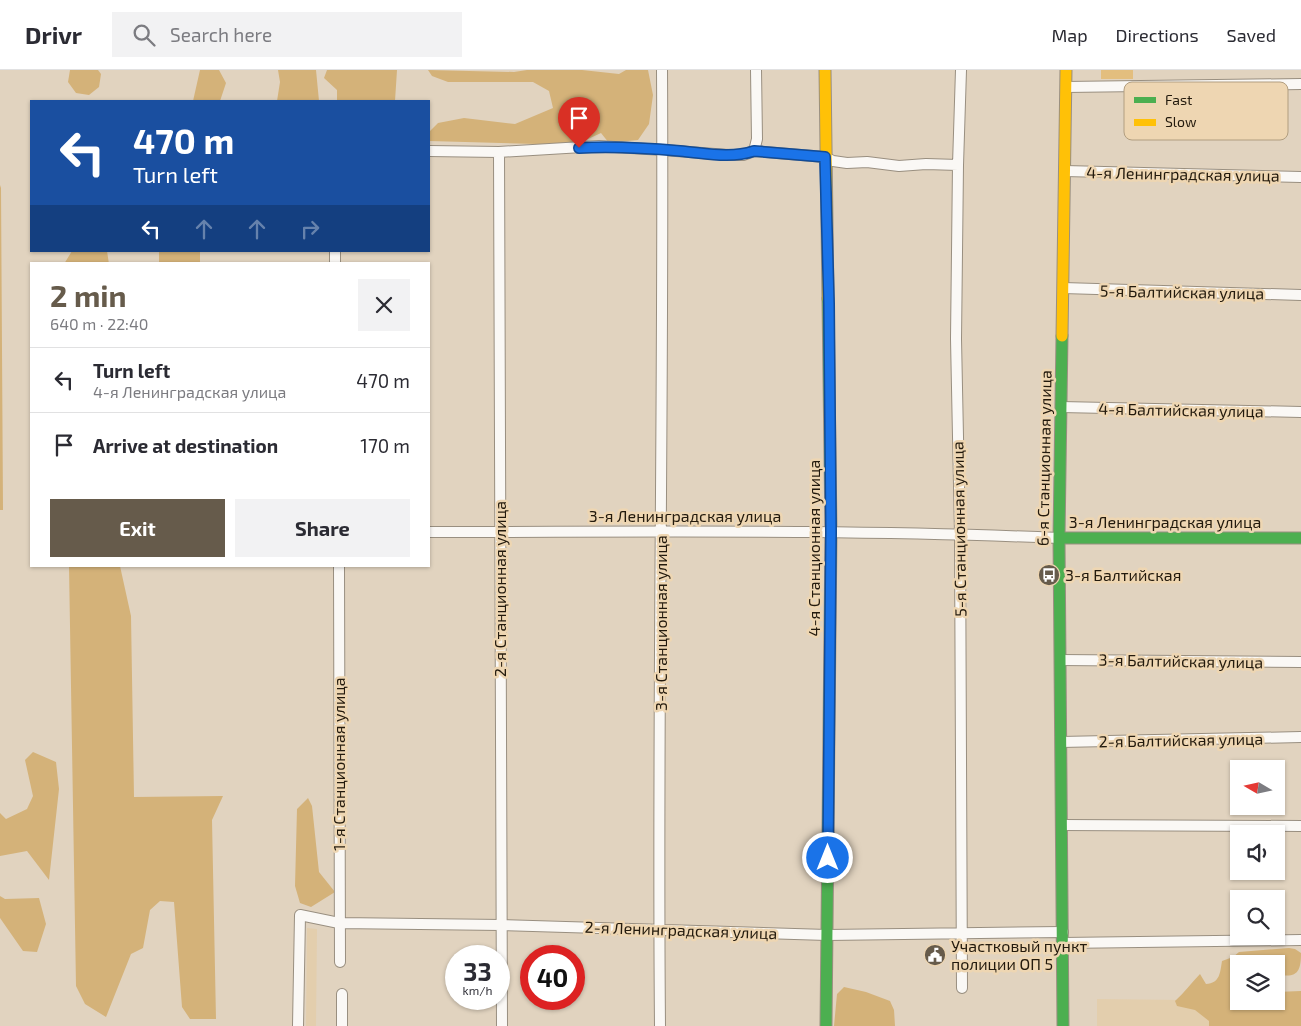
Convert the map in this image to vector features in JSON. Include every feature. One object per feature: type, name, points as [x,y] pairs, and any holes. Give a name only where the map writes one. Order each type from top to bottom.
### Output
[{"type":"street","name":"3-я Станционная улица","points":[[660,1026],[662,70]]},
{"type":"street","points":[[754,151],[757,139],[756,70]]},
{"type":"street","name":"4-я Станционная улица","points":[[825,70],[831,532],[826,1026]]},
{"type":"street","name":"5-я Станционная улица","points":[[961,70],[956,339],[960,534],[962,988]]},
{"type":"street","name":"6-я Станционная улица","points":[[1063,1026],[1059,538],[1066,70]]},
{"type":"street","points":[[1288,84],[1301,84]]},
{"type":"street","points":[[1066,87],[1124,86]]},
{"type":"street","points":[[430,151],[499,152],[598,146],[728,155],[743,155],[754,151],[825,157],[833,161],[847,163],[867,162],[900,166],[926,164],[958,165]]},
{"type":"street","name":"2-я Станционная улица","points":[[499,152],[502,1026]]},
{"type":"street","name":"4-я Ленинградская улица","points":[[1065,171],[1301,177]]},
{"type":"street","name":"5-я Балтийская улица","points":[[1063,288],[1301,294]]},
{"type":"street","name":"4-я Балтийская улица","points":[[1061,407],[1301,412]]},
{"type":"street","name":"3-я Ленинградская улица","points":[[430,532],[831,532],[1059,538],[1301,538]]},
{"type":"street","name":"1-я Станционная улица","points":[[339,567],[340,962]]},
{"type":"street","name":"3-я Балтийская улица","points":[[1060,660],[1301,662]]},
{"type":"street","name":"2-я Балтийская улица","points":[[1061,742],[1301,737]]},
{"type":"street","points":[[1062,825],[1301,826]]},
{"type":"street","name":"2-я Ленинградская улица","points":[[298,1026],[300,915],[339,923],[501,925],[827,935],[962,933],[1063,937],[1301,940]]},
{"type":"street","points":[[342,994],[342,1026]]},
{"type":"shaded area","points":[[70,70],[98,70],[101,74],[99,87],[89,95],[76,93],[68,82]]},
{"type":"shaded area","points":[[200,70],[219,70],[226,83],[220,100],[193,100]]},
{"type":"shaded area","points":[[278,70],[316,70],[319,100],[277,100],[280,82]]},
{"type":"shaded area","points":[[327,70],[397,70],[395,100],[337,100],[337,90],[324,78]]},
{"type":"shaded area","points":[[428,70],[514,72],[527,70],[582,70],[619,74],[626,70],[648,70],[653,95],[649,124],[638,140],[609,143],[601,133],[575,145],[430,141],[430,131],[438,123],[464,118],[515,124],[553,108],[549,91],[533,82],[448,82],[432,76]]},
{"type":"shaded area","points":[[1101,70],[1133,70],[1133,79],[1101,79]]},
{"type":"shaded area","points":[[0,185],[1,188],[3,510],[0,510]]},
{"type":"shaded area","points":[[71,252],[107,252],[109,262],[65,262]]},
{"type":"shaded area","points":[[159,252],[200,252],[200,262],[159,262]]},
{"type":"shaded area","points":[[69,567],[120,567],[131,616],[134,797],[223,796],[212,820],[216,1019],[190,1019],[182,1007],[174,902],[160,901],[150,910],[143,948],[131,954],[106,1017],[85,1004],[76,986]]},
{"type":"shaded area","points":[[33,752],[56,762],[59,789],[49,880],[27,851],[0,856],[0,813],[6,819],[27,809],[33,796],[25,760]]},
{"type":"shaded area","points":[[308,798],[312,806],[319,872],[335,892],[311,907],[300,903],[295,886],[297,809]]},
{"type":"shaded area","points":[[0,896],[5,899],[39,898],[46,924],[37,952],[23,951],[0,918]]},
{"type":"shaded area","points":[[307,928],[317,929],[316,1026],[306,1026]]},
{"type":"shaded area","points":[[1295,949],[1301,953],[1300,965],[1296,973],[1285,975],[1285,955],[1235,955],[1239,952]]},
{"type":"shaded area","points":[[1230,958],[1230,1010],[1285,1010],[1285,992],[1301,991],[1301,1026],[1209,1026],[1209,1021],[1195,1010],[1177,1006],[1175,1001],[1200,974],[1206,984],[1217,979],[1222,961]]},
{"type":"shaded area","points":[[844,987],[866,992],[890,1001],[894,1010],[895,1026],[834,1026],[837,994]]},
{"type":"shaded area","points":[[1097,999],[1230,1000],[1230,1010],[1284,1010],[1298,1026],[1097,1026]]},
{"type":"traffic: fast","points":[[826,1026],[831,532],[828,299]]},
{"type":"traffic: fast","points":[[1062,336],[1059,538],[1063,1026]]},
{"type":"traffic: fast","points":[[1059,538],[1301,538]]},
{"type":"traffic: slow","points":[[825,70],[828,299]]},
{"type":"traffic: slow","points":[[1062,336],[1066,70]]},
{"type":"place","name":"3-я Балтийская","points":[[1049,575]]},
{"type":"place","name":"Участковый пункт полиции ОП 5","points":[[935,955]]},
{"type":"route","points":[[579,148],[598,146],[728,155],[743,155],[754,151],[825,157],[829,304],[831,532],[828,858]]}]
